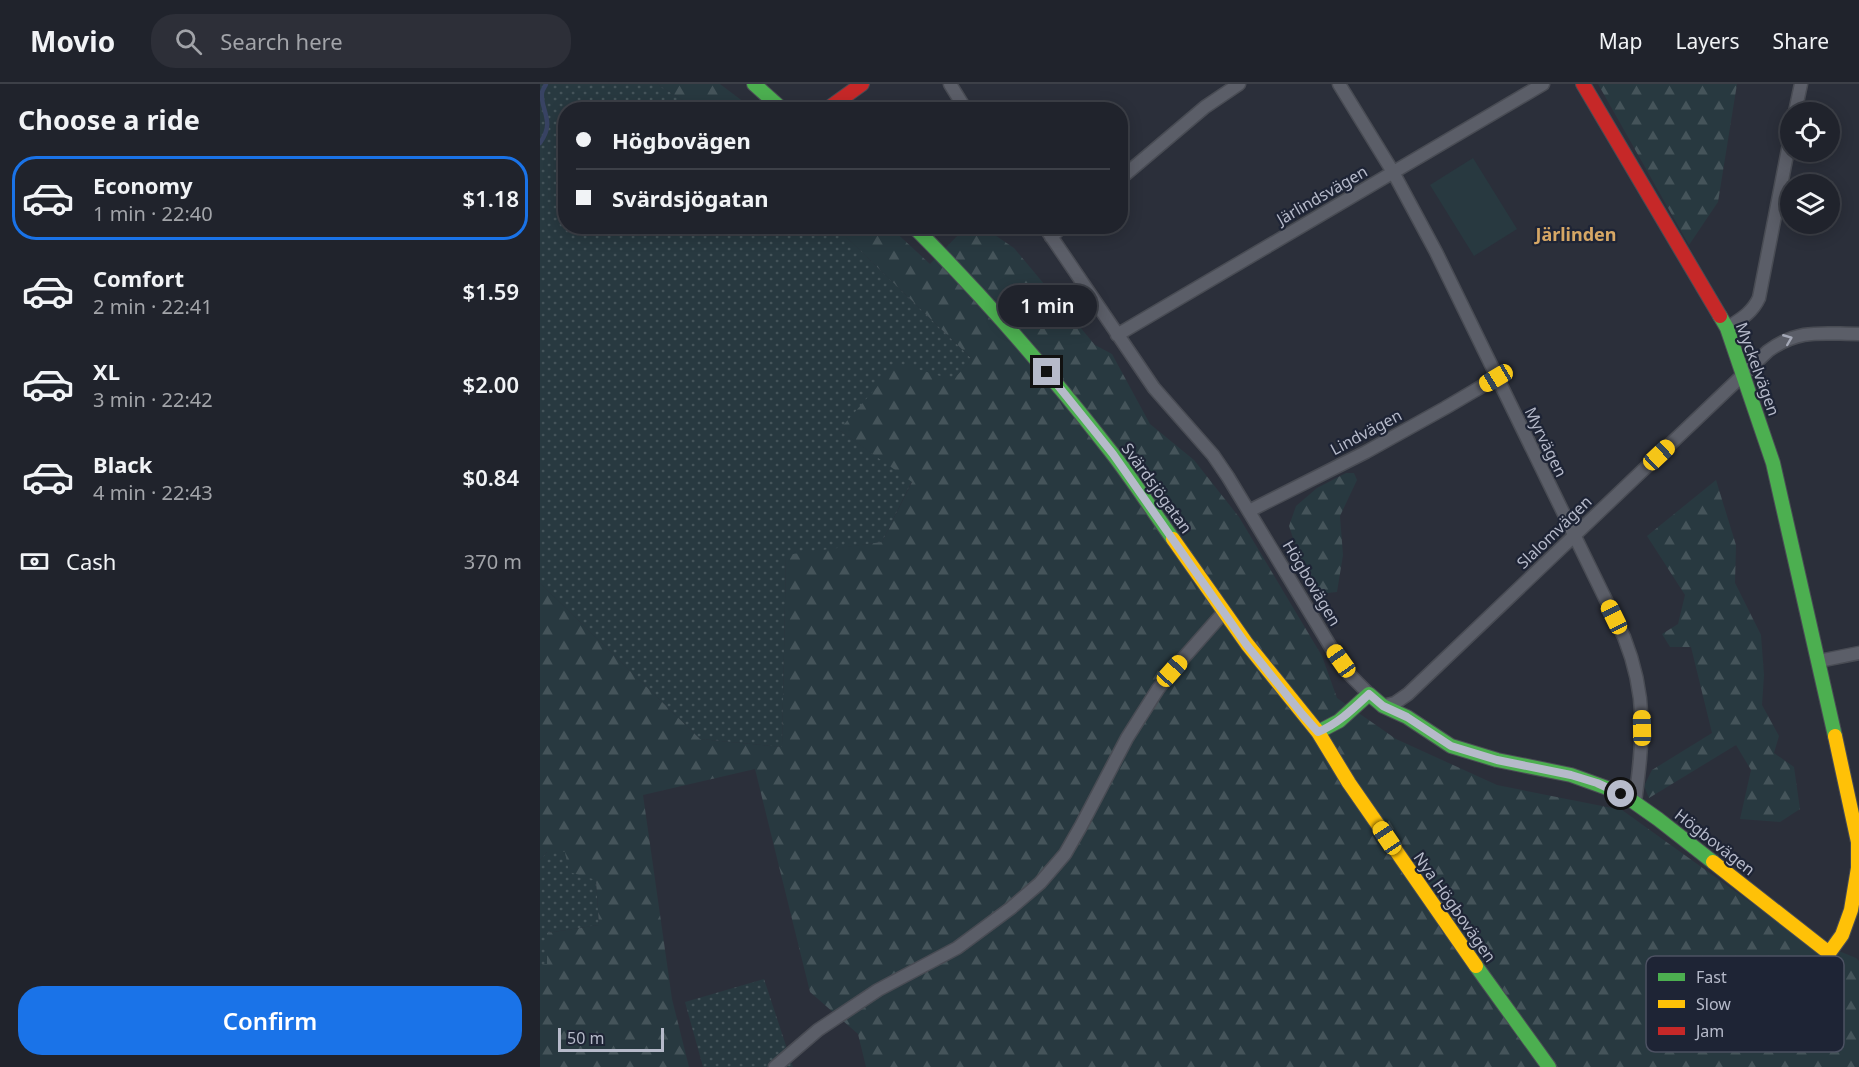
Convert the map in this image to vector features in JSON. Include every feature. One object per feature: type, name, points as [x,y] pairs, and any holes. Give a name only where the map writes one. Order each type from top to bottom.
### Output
[{"type":"street","points":[[754,84],[774,102]]},
{"type":"street","points":[[837,102],[862,84]]},
{"type":"street","points":[[950,84],[961,102]]},
{"type":"street","points":[[1128,172],[1205,107],[1239,84]]},
{"type":"street","name":"Myrvägen","points":[[1339,84],[1393,172],[1436,252],[1624,637],[1638,680],[1642,705],[1635,802]]},
{"type":"street","name":"Järlindsvägen","points":[[1117,335],[1543,84]]},
{"type":"street","name":"Myckelvägen","points":[[1583,84],[1727,328],[1778,480],[1820,661],[1859,851],[1855,888],[1848,918],[1842,935],[1829,953]]},
{"type":"street","points":[[1797,102],[1801,84]]},
{"type":"street","points":[[1727,328],[1748,315],[1759,298],[1786,162]]},
{"type":"street","name":"Svärdsjögatan","points":[[921,234],[1034,356],[1113,454],[1253,653],[1318,732]]},
{"type":"street","name":"Högbovägen","points":[[1048,234],[1154,388],[1213,455],[1332,649],[1349,674],[1369,694],[1383,706],[1407,717],[1439,739],[1459,749],[1497,760],[1571,775],[1609,788],[1635,802],[1829,953]]},
{"type":"street","name":"Slalomvägen","points":[[1383,706],[1395,703],[1408,694],[1768,351],[1781,341],[1793,336],[1811,333],[1859,334]]},
{"type":"street","name":"Lindvägen","points":[[1249,511],[1366,452],[1496,378]]},
{"type":"street","points":[[775,1067],[818,1030],[878,990],[965,942],[1040,883],[1065,854],[1131,731],[1158,689],[1201,636],[1224,612]]},
{"type":"street","points":[[1820,661],[1859,653]]},
{"type":"street","points":[[1318,732],[1331,726],[1369,694]]},
{"type":"street","name":"Nya Högbovägen","points":[[1318,732],[1349,783],[1549,1067]]},
{"type":"green space","points":[[540,84],[657,84],[686,102],[558,102],[558,234],[843,234],[972,359],[954,380],[839,430],[912,481],[882,542],[786,556],[782,747],[700,739],[540,583]]},
{"type":"green space","points":[[657,84],[720,84],[744,102],[686,102]]},
{"type":"green space","points":[[1598,84],[1737,84],[1718,202],[1689,245]]},
{"type":"green space","points":[[1473,158],[1517,229],[1474,256],[1430,185]]},
{"type":"green space","points":[[843,234],[898,234],[930,264],[959,234],[993,234],[1014,248],[1095,345],[1112,354],[1150,424],[1194,460],[1239,517],[1322,656],[1337,698],[1396,739],[1497,785],[1622,810],[1792,932],[1856,958],[1859,961],[1859,1067],[866,1067],[858,1034],[810,992],[755,769],[643,795],[672,999],[689,1067],[540,1067],[540,964],[547,964],[547,933],[599,925],[596,880],[569,872],[565,852],[547,852],[540,860],[540,583],[700,739],[782,747],[786,555],[882,542],[912,482],[839,430],[898,363],[953,380],[972,359]]},
{"type":"green space","points":[[1346,473],[1354,473],[1357,480],[1340,516],[1343,555],[1337,592],[1317,594],[1301,562],[1289,526],[1296,506],[1317,488]]},
{"type":"green space","points":[[1716,480],[1736,545],[1735,583],[1761,635],[1764,675],[1762,705],[1779,736],[1774,753],[1794,767],[1800,809],[1780,822],[1740,819],[1751,770],[1736,745],[1649,798],[1644,786],[1652,770],[1712,733],[1691,647],[1670,647],[1662,634],[1678,624],[1685,595],[1647,536]]},
{"type":"green space","points":[[547,852],[566,852],[596,880],[599,925],[547,933],[547,964],[540,964],[540,860]]},
{"type":"green space","points":[[764,979],[793,1067],[703,1067],[685,1002]]},
{"type":"waterway","points":[[540,143],[547,128],[542,99],[542,92],[546,84]]},
{"type":"traffic: fast","points":[[754,84],[774,102]]},
{"type":"traffic: fast","points":[[921,234],[991,308],[1065,394],[1120,463],[1173,539]]},
{"type":"traffic: fast","points":[[1720,316],[1727,328],[1773,463],[1835,736]]},
{"type":"traffic: fast","points":[[1318,732],[1339,721],[1369,694],[1383,706],[1407,717],[1451,746],[1497,760],[1571,775],[1621,793],[1713,862]]},
{"type":"traffic: fast","points":[[1476,966],[1549,1067]]},
{"type":"traffic: slow","points":[[1173,539],[1247,644],[1318,732],[1349,783],[1476,966]]},
{"type":"traffic: slow","points":[[1713,862],[1829,953],[1842,935],[1851,910],[1858,868],[1858,842],[1835,736]]},
{"type":"traffic: jam","points":[[837,102],[862,84]]},
{"type":"traffic: jam","points":[[1583,84],[1720,316]]},
{"type":"district","name":"Järlinden","points":[[1576,235]]},
{"type":"route","points":[[1047,372],[1113,454],[1246,644],[1318,732],[1331,726],[1369,694],[1383,706],[1407,717],[1451,746],[1497,760],[1571,775],[1621,794]]}]
